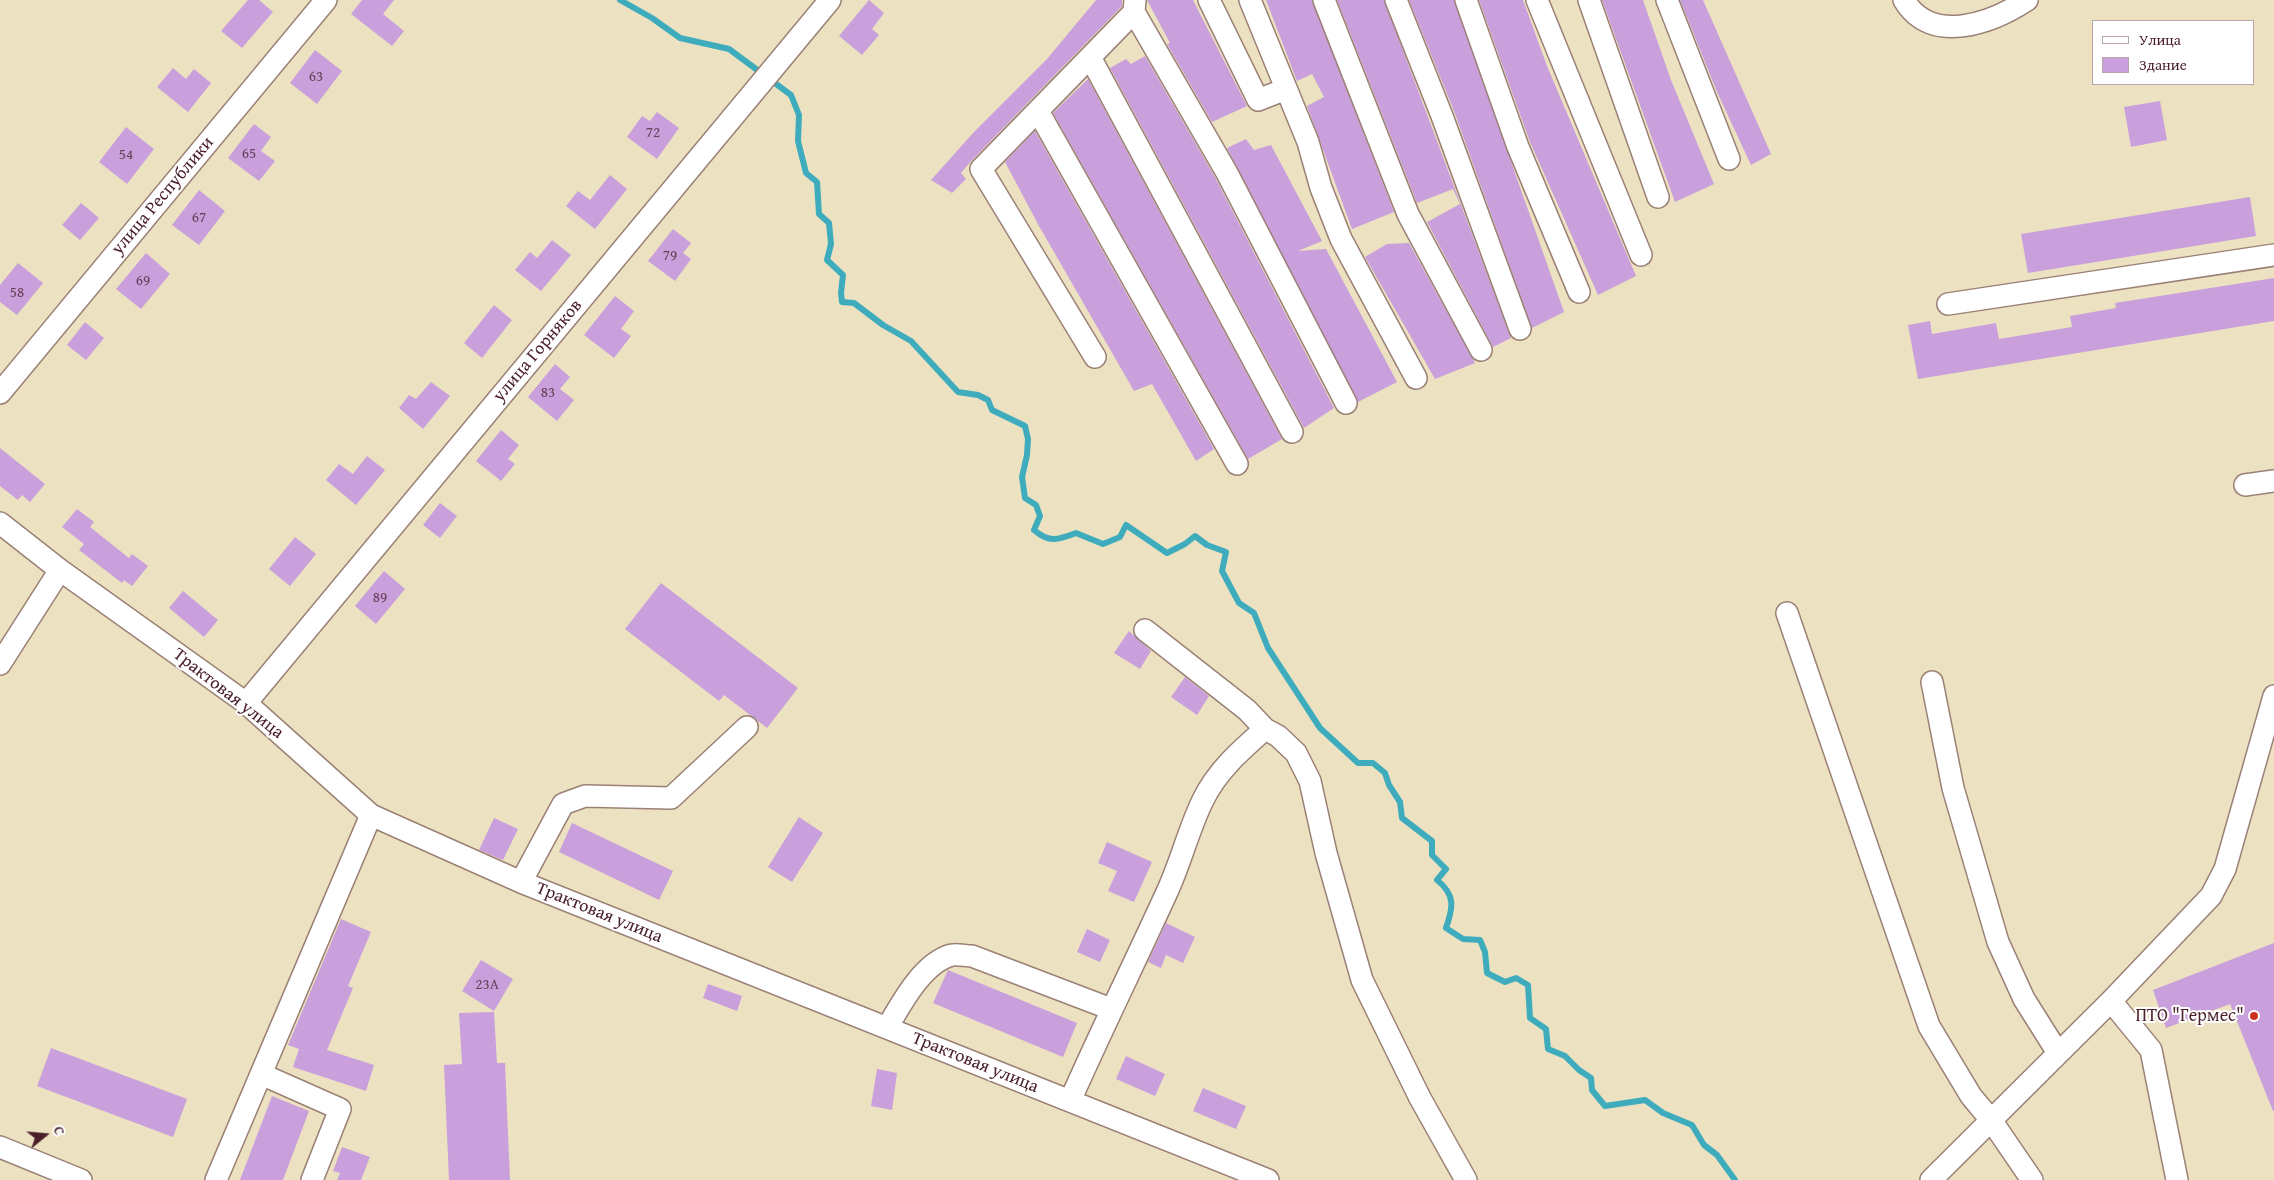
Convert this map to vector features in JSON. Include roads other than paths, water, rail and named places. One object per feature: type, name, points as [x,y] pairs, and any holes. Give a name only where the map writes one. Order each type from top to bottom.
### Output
[{"type":"street","name":"улица Республики","points":[[0,393],[326,0]]},
{"type":"street","name":"улица Горняков","points":[[246,703],[830,0]]},
{"type":"street","points":[[1209,0],[1258,100],[1286,89]]},
{"type":"street","points":[[1250,0],[1308,142],[1321,188],[1341,239],[1416,378]]},
{"type":"street","points":[[1324,0],[1408,214],[1481,350]]},
{"type":"street","points":[[1396,0],[1442,116],[1520,329]]},
{"type":"street","points":[[1466,0],[1518,147],[1579,292]]},
{"type":"street","points":[[1537,0],[1641,255]]},
{"type":"street","points":[[1589,0],[1658,197]]},
{"type":"street","points":[[1667,0],[1729,159]]},
{"type":"street","points":[[1904,0],[1911,12],[1922,19],[1938,25],[1956,27],[1976,25],[2014,4]]},
{"type":"street","points":[[1096,356],[981,169],[1090,57],[1135,6],[1228,173],[1346,403]]},
{"type":"street","points":[[1090,57],[1292,432]]},
{"type":"street","points":[[1038,111],[1237,464]]},
{"type":"street","points":[[1948,304],[2274,255]]},
{"type":"street","points":[[2244,485],[2274,481]]},
{"type":"street","name":"Трактовая улица","points":[[0,523],[60,570],[246,703],[371,815],[520,882],[1268,1180]]},
{"type":"street","points":[[0,664],[60,570]]},
{"type":"street","points":[[1787,614],[1929,1026],[1971,1096],[1991,1120],[2032,1180]]},
{"type":"street","points":[[1145,630],[1247,710],[1265,729],[1278,736],[1296,752],[1310,781],[1347,931],[1362,980],[1420,1098],[1466,1180]]},
{"type":"street","points":[[1932,682],[1953,788],[1998,942],[2024,999],[2058,1054]]},
{"type":"street","points":[[1931,1180],[2111,1001],[2211,896],[2225,869],[2274,696]]},
{"type":"street","points":[[520,882],[563,804],[585,796],[671,798],[747,727]]},
{"type":"street","points":[[1070,1101],[1111,1009],[1179,867],[1203,800],[1221,772],[1238,753],[1265,729]]},
{"type":"street","points":[[216,1180],[371,815]]},
{"type":"street","points":[[887,1028],[912,986],[934,964],[952,955],[972,956],[1111,1009]]},
{"type":"street","points":[[2111,1001],[2151,1050],[2177,1180]]},
{"type":"street","points":[[261,1074],[340,1109],[312,1180]]},
{"type":"street","points":[[0,1146],[80,1180]]},
{"type":"waterway","points":[[620,0],[652,18],[680,38],[729,49],[791,95],[799,115],[798,141],[806,173],[817,182],[819,214],[829,223],[831,244],[827,260],[843,275],[842,302],[854,303],[883,325],[911,341],[958,392],[978,395],[988,400],[992,410],[1025,426],[1028,439],[1027,455],[1022,477],[1025,498],[1036,505],[1040,516],[1034,530],[1049,539],[1076,533],[1103,544],[1120,537],[1126,525],[1167,553],[1185,544],[1195,536],[1207,545],[1226,552],[1222,571],[1239,603],[1254,613],[1268,648],[1320,728],[1358,763],[1373,763],[1385,773],[1389,785],[1400,802],[1402,818],[1432,841],[1432,855],[1446,869],[1437,880],[1447,891],[1451,902],[1446,928],[1463,939],[1480,940],[1485,952],[1487,973],[1505,982],[1516,978],[1528,985],[1530,1018],[1546,1029],[1548,1049],[1565,1056],[1579,1070],[1591,1078],[1592,1090],[1605,1106],[1645,1100],[1663,1113],[1692,1125],[1704,1145],[1717,1155],[1735,1180]]},
{"type":"place","name":"ПТО \"Гермес\"","points":[[2254,1016]]}]
